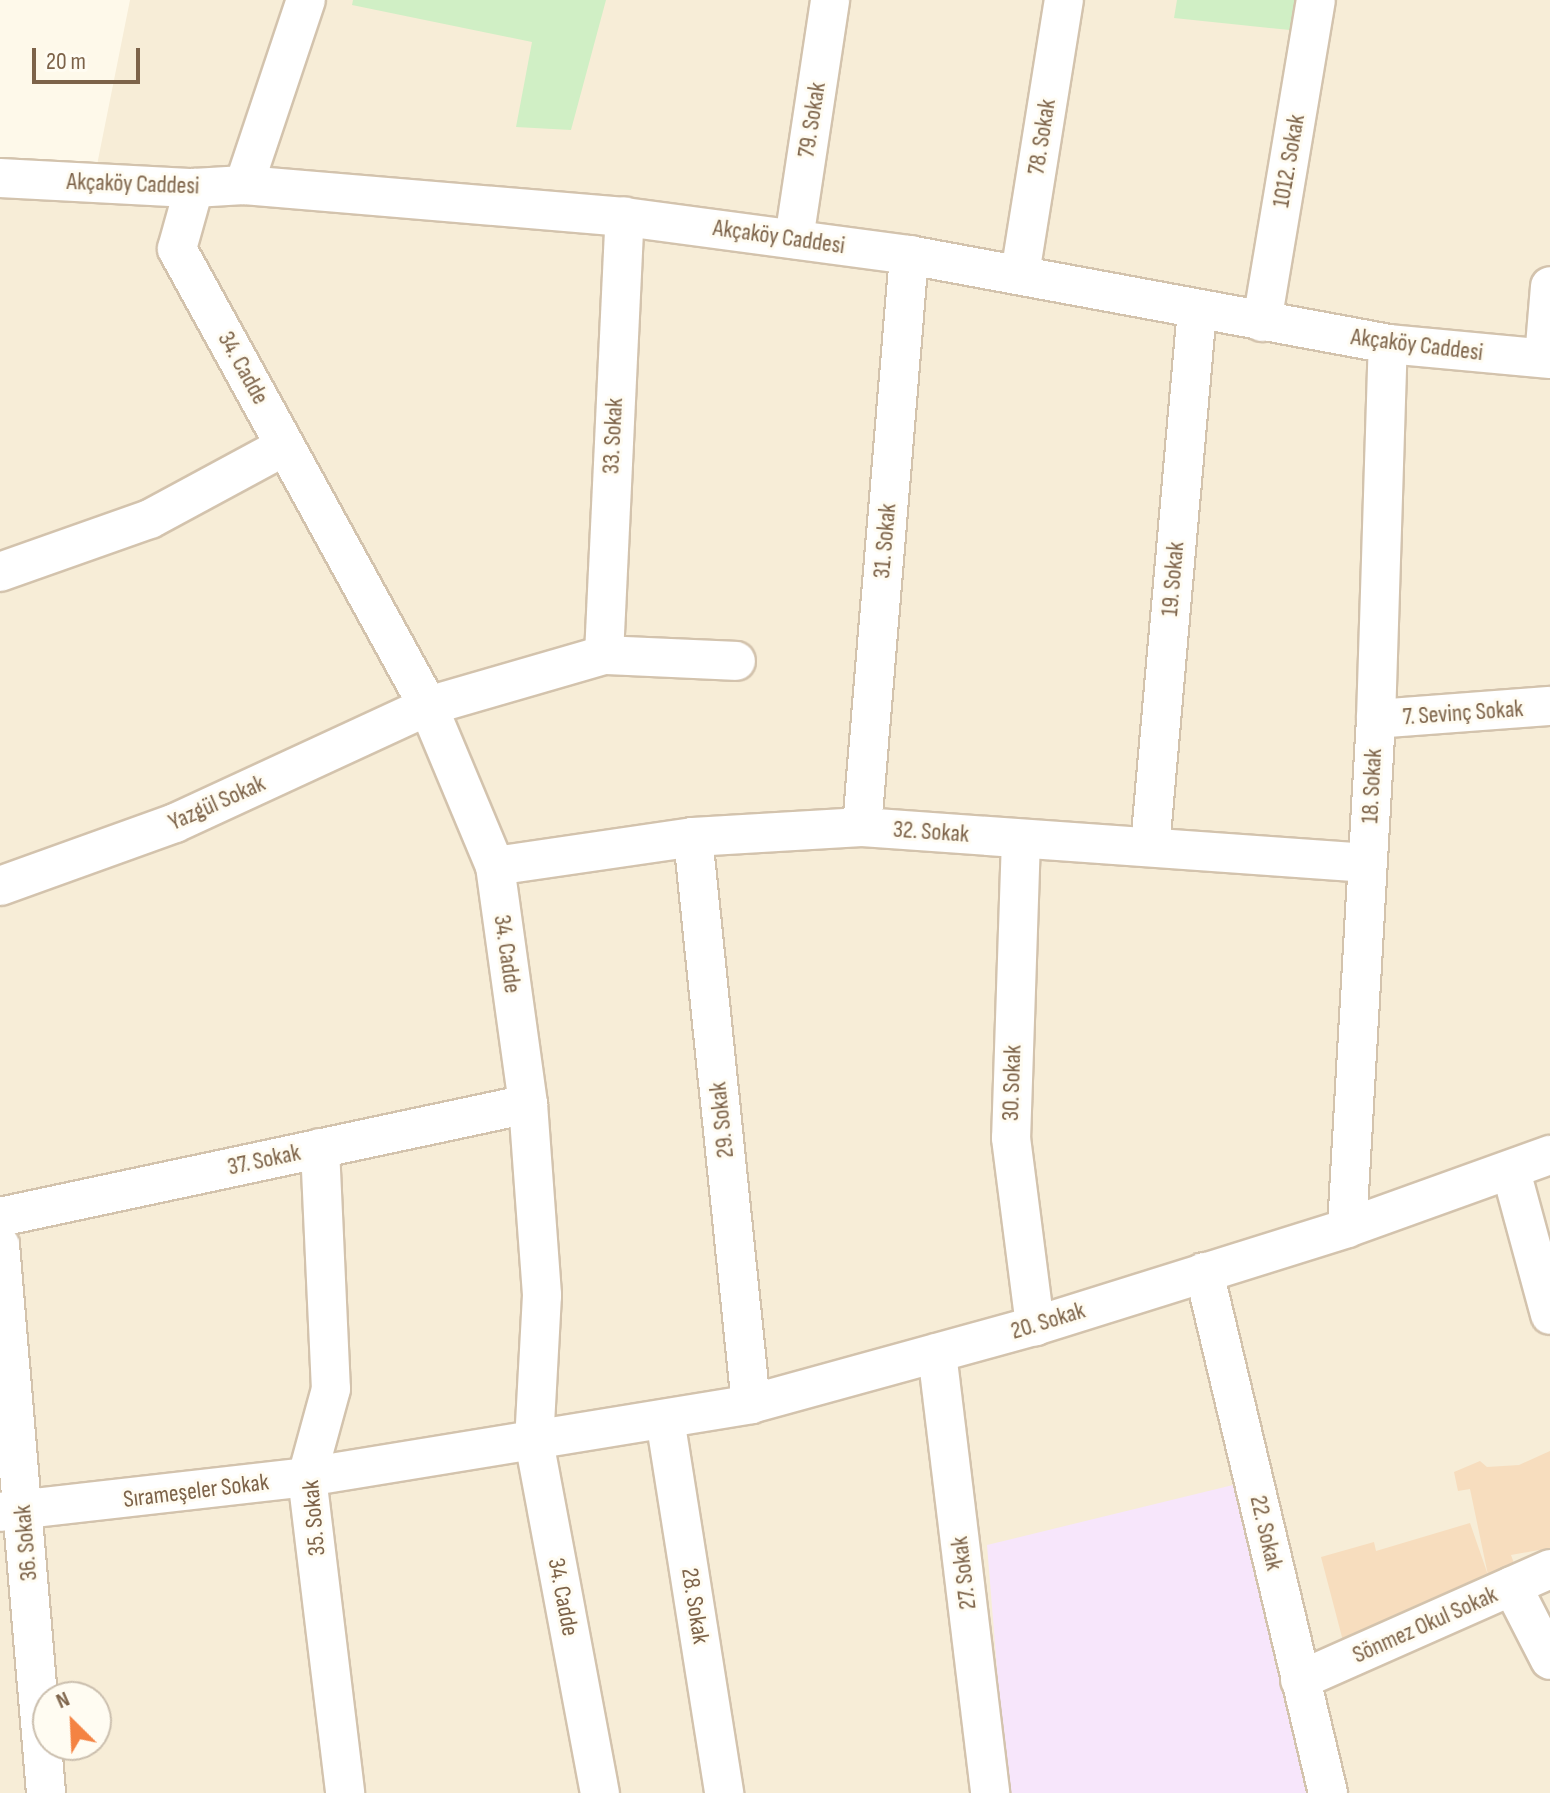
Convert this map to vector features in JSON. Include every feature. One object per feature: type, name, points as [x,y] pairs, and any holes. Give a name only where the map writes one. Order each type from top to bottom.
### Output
[{"type":"street","points":[[244,185],[306,0]]},
{"type":"street","name":"79. Sokak","points":[[794,239],[830,0]]},
{"type":"street","name":"78. Sokak","points":[[1020,274],[1064,0]]},
{"type":"street","name":"1012. Sokak","points":[[1262,322],[1316,0]]},
{"type":"street","name":"Akçaköy Caddesi","points":[[0,178],[194,188],[244,185],[625,217],[909,255],[1388,344],[1547,359]]},
{"type":"street","name":"34. Cadde","points":[[194,188],[177,249],[428,706],[495,866],[528,1104],[542,1295],[534,1441],[600,1793]]},
{"type":"street","name":"33. Sokak","points":[[604,655],[625,217]]},
{"type":"street","name":"31. Sokak","points":[[862,827],[909,255]]},
{"type":"street","points":[[1547,359],[1550,286]]},
{"type":"street","name":"19. Sokak","points":[[1150,847],[1197,310]]},
{"type":"street","name":"18. Sokak","points":[[1347,1228],[1376,719],[1388,344]]},
{"type":"street","points":[[0,572],[150,519],[285,446]]},
{"type":"street","points":[[428,706],[604,655],[736,661]]},
{"type":"street","name":"Yazgül Sokak","points":[[0,886],[175,823],[428,706]]},
{"type":"street","name":"7. Sevinç Sokak","points":[[1376,719],[1550,706]]},
{"type":"street","name":"32. Sokak","points":[[495,866],[693,837],[862,827],[1368,863]]},
{"type":"street","name":"29. Sokak","points":[[693,837],[751,1404]]},
{"type":"street","name":"30. Sokak","points":[[1021,839],[1011,1138],[1035,1326]]},
{"type":"street","name":"37. Sokak","points":[[0,1217],[528,1104]]},
{"type":"street","name":"35. Sokak","points":[[320,1148],[331,1389],[307,1477],[345,1793]]},
{"type":"street","name":"20. Sokak","points":[[534,1441],[751,1404],[1035,1326],[1347,1228],[1550,1155]]},
{"type":"street","points":[[1511,1171],[1550,1315]]},
{"type":"street","name":"36. Sokak","points":[[0,1245],[12,1512],[46,1793]]},
{"type":"street","name":"22. Sokak","points":[[1204,1272],[1328,1793]]},
{"type":"street","name":"27. Sokak","points":[[937,1353],[990,1793]]},
{"type":"street","name":"28. Sokak","points":[[665,1419],[724,1793]]},
{"type":"street","name":"Sırameşeler Sokak","points":[[12,1512],[307,1477],[534,1441]]},
{"type":"street","name":"Sönmez Okul Sokak","points":[[1300,1680],[1550,1569]]},
{"type":"street","points":[[1512,1586],[1550,1660]]},
{"type":"shaded area","points":[[130,0],[1550,0],[1550,1793],[0,1793],[0,188],[97,165]]},
{"type":"shaded area","points":[[1233,1485],[1308,1793],[1007,1793],[987,1545]]},
{"type":"green space","points":[[353,0],[606,0],[571,130],[516,127],[532,42],[352,5]]},
{"type":"green space","points":[[1177,0],[1295,0],[1290,30],[1174,18]]},
{"type":"building","points":[[1550,1451],[1550,1548],[1511,1555],[1515,1566],[1488,1575],[1470,1489],[1458,1491],[1454,1472],[1480,1461],[1487,1467],[1519,1465]]},
{"type":"building","points":[[1470,1523],[1488,1575],[1343,1641],[1321,1557],[1374,1542],[1376,1551]]}]
